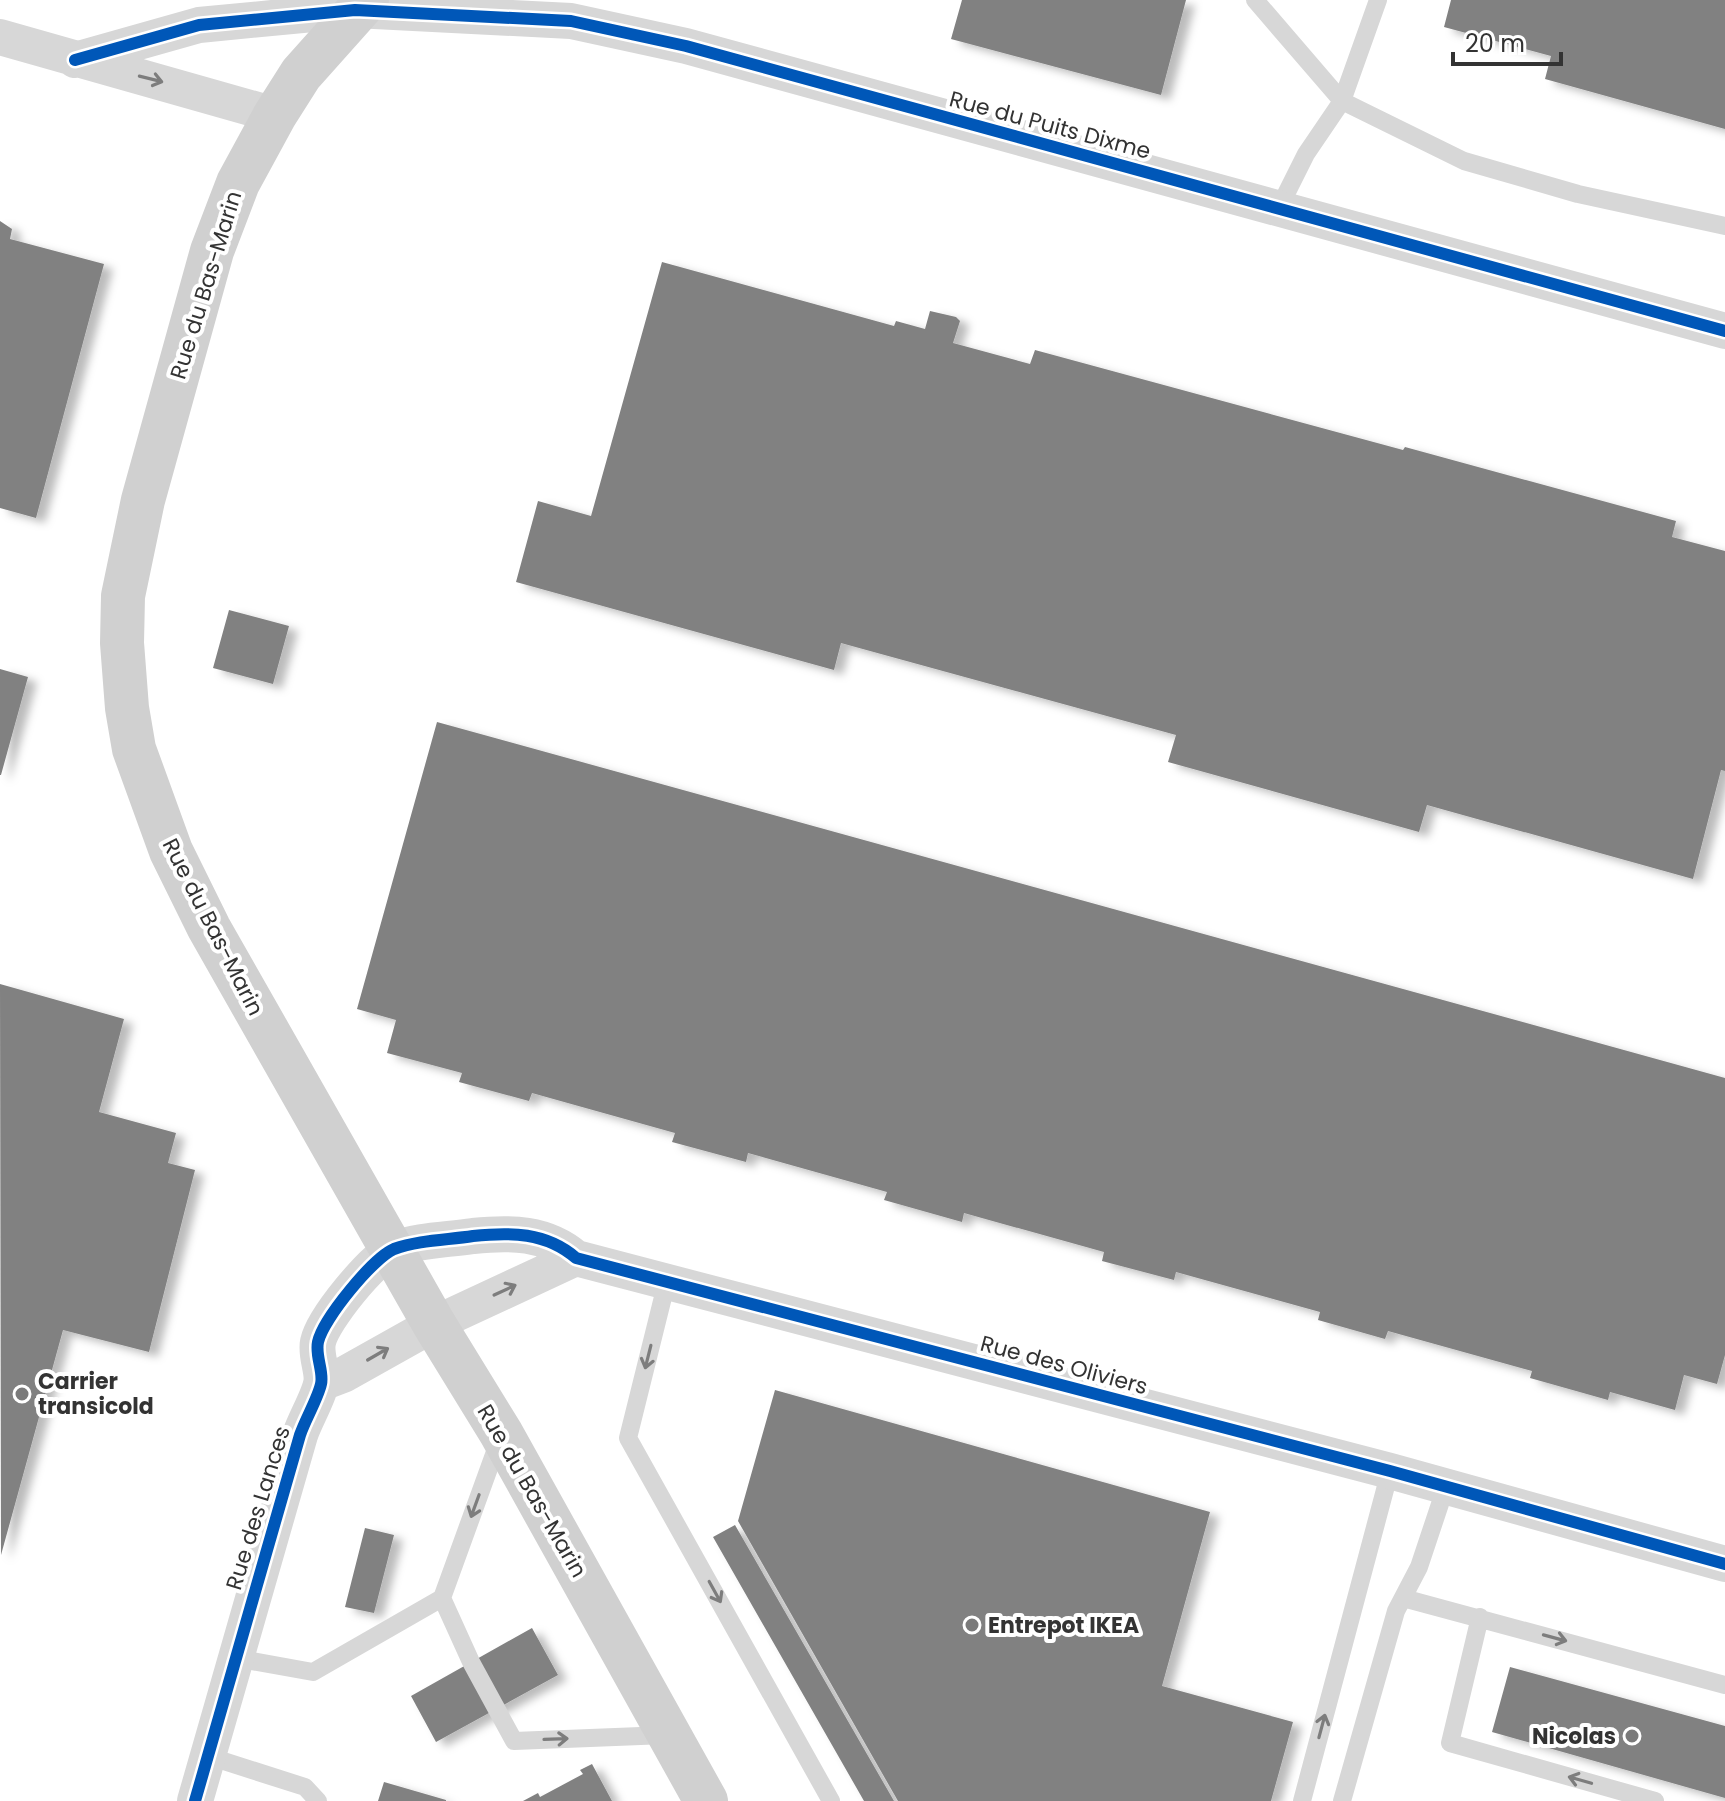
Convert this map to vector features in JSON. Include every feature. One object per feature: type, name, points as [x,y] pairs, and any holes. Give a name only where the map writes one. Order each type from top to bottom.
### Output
[{"type":"main road","name":"Rue du Bas-Marin","points":[[361,5],[301,74],[275,115],[238,183],[212,251],[143,500],[123,596],[122,643],[127,708],[139,762],[178,864],[209,928],[434,1324],[501,1433],[706,1801]]},
{"type":"street","name":"Rue du Puits Dixme","points":[[75,60],[199,25],[361,5],[562,10],[1725,331]]},
{"type":"street","points":[[0,37],[275,115]]},
{"type":"street","name":"Rue des Oliviers","points":[[392,1250],[427,1242],[515,1233],[552,1242],[576,1258],[1390,1471],[1725,1564]]},
{"type":"street","name":"Rue des Lances","points":[[195,1801],[300,1435],[322,1383],[318,1342],[341,1301],[392,1250]]},
{"type":"street","points":[[322,1383],[343,1375],[434,1324],[576,1258]]},
{"type":"lane","points":[[1255,0],[1342,101],[1464,161],[1578,194],[1725,226]]},
{"type":"lane","points":[[1279,208],[1306,154],[1342,101],[1378,0]]},
{"type":"lane","points":[[667,1281],[628,1438],[831,1801]]},
{"type":"lane","points":[[235,1658],[313,1672],[442,1598],[501,1433]]},
{"type":"lane","points":[[1302,1801],[1390,1471]]},
{"type":"lane","points":[[1342,1801],[1396,1611],[1419,1567],[1446,1486]]},
{"type":"lane","points":[[442,1598],[471,1662],[514,1741],[669,1735]]},
{"type":"lane","points":[[1403,1598],[1725,1685]]},
{"type":"lane","points":[[1480,1617],[1450,1743],[1655,1801]]},
{"type":"lane","points":[[208,1756],[305,1787],[318,1801]]},
{"type":"building","points":[[962,0],[1186,0],[1161,95],[951,39]]},
{"type":"building","points":[[1451,0],[1725,0],[1725,129],[1545,79],[1551,56],[1444,27]]},
{"type":"building","points":[[0,221],[12,229],[10,239],[104,264],[36,518],[0,508]]},
{"type":"building","points":[[662,262],[894,326],[896,321],[925,329],[930,311],[956,317],[960,321],[953,343],[1030,364],[1035,350],[1676,521],[1672,537],[1725,551],[1725,771],[1721,770],[1693,879],[1427,805],[1419,832],[1168,762],[1176,735],[841,643],[834,670],[516,582],[538,501],[591,516]]},
{"type":"building","points":[[229,610],[289,626],[273,684],[213,668]]},
{"type":"building","points":[[0,669],[28,677],[1,775],[0,775]]},
{"type":"building","points":[[437,722],[1725,1078],[1725,1355],[1717,1384],[1684,1375],[1675,1410],[1610,1392],[1608,1400],[1530,1378],[1532,1371],[1388,1331],[1385,1339],[1318,1320],[1320,1312],[1176,1272],[1174,1280],[1102,1261],[1104,1252],[964,1213],[962,1222],[884,1200],[887,1192],[748,1153],[746,1162],[672,1142],[675,1133],[532,1093],[529,1101],[459,1082],[462,1073],[387,1053],[396,1020],[357,1009]]},
{"type":"building","points":[[0,984],[124,1019],[99,1112],[176,1133],[168,1163],[195,1170],[149,1352],[63,1330],[1,1555]]},
{"type":"building","points":[[775,1390],[1210,1512],[1162,1686],[1293,1722],[1271,1801],[898,1801],[738,1521]]},
{"type":"building","points":[[735,1525],[894,1801],[864,1801],[713,1537]]},
{"type":"building","points":[[365,1528],[394,1535],[374,1613],[345,1607]]},
{"type":"building","points":[[532,1628],[558,1675],[436,1742],[411,1696]]},
{"type":"building","points":[[1510,1667],[1725,1726],[1725,1798],[1492,1732]]},
{"type":"building","points":[[592,1764],[612,1801],[523,1801],[538,1793],[540,1797],[583,1774],[580,1770]]},
{"type":"building","points":[[384,1782],[446,1800],[446,1801],[378,1801]]},
{"type":"cycle path","points":[[75,60],[199,25],[355,10],[571,21],[686,46],[1725,331]]},
{"type":"cycle path","points":[[195,1801],[300,1435],[321,1384],[317,1347],[322,1332],[339,1305],[374,1264],[394,1249],[423,1242],[500,1234],[540,1239],[576,1258],[1390,1471],[1725,1564]]},
{"type":"place","name":"Carrier transicold","points":[[22,1394]]},
{"type":"place","name":"Entrepot IKEA","points":[[972,1625]]},
{"type":"place","name":"Nicolas","points":[[1632,1736]]}]
